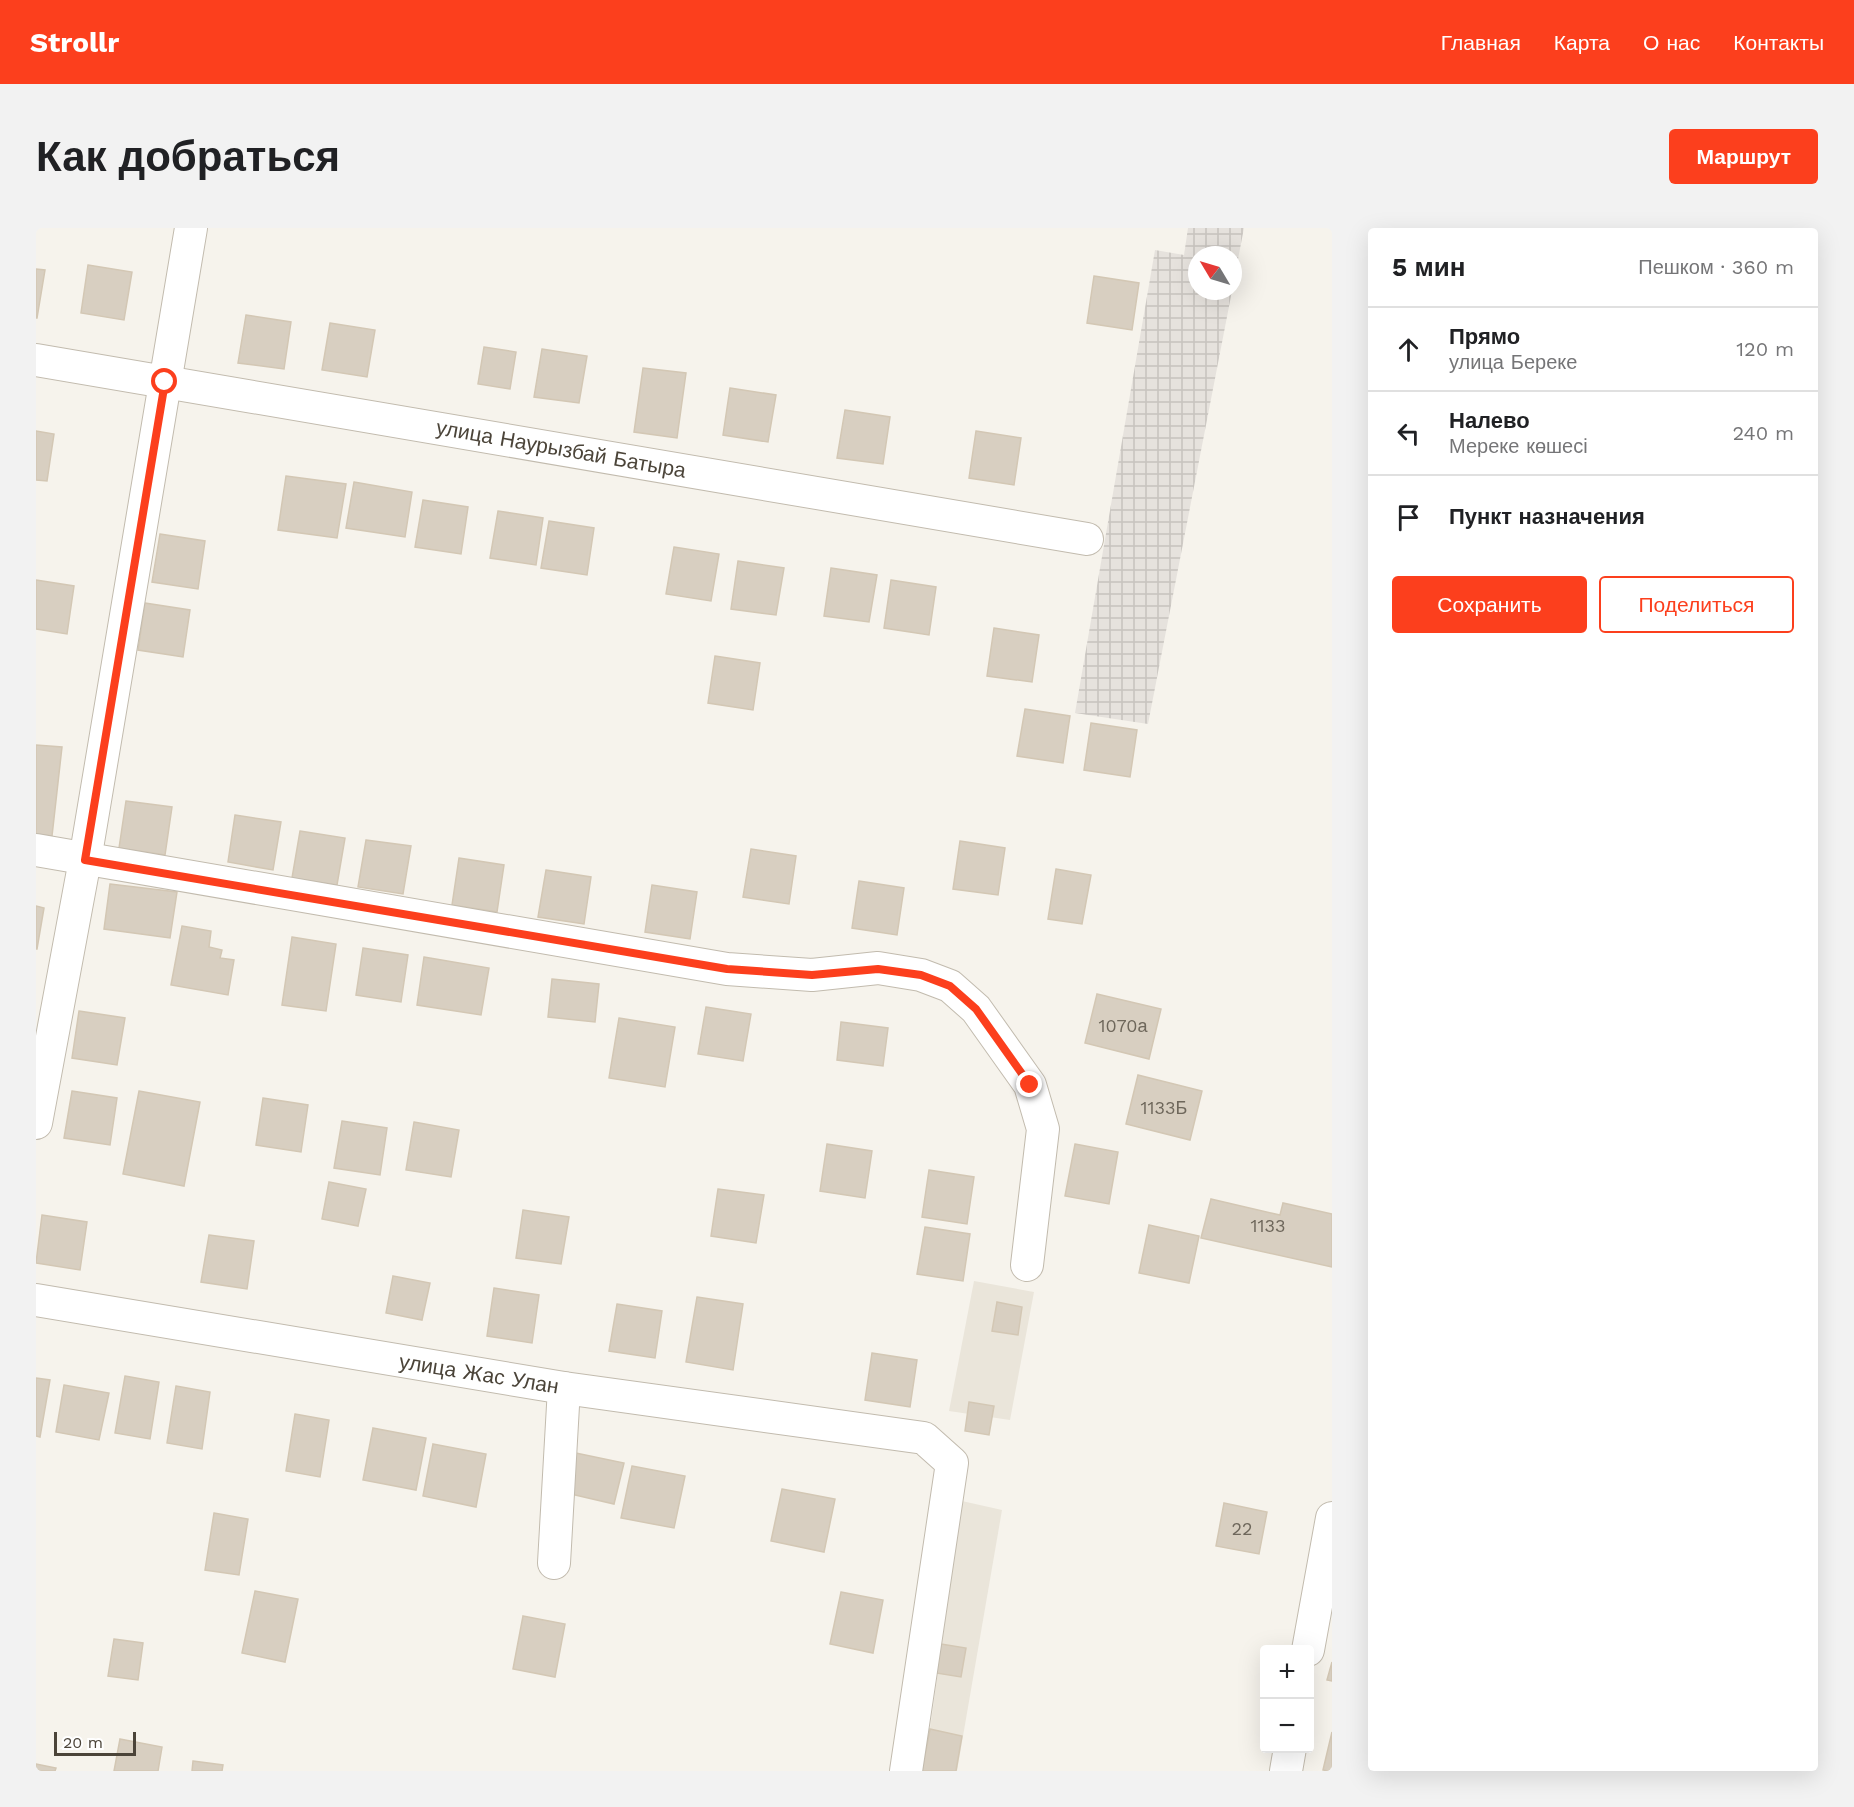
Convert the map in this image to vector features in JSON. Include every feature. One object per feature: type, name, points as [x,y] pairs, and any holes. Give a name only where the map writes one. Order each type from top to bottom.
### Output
[{"type":"street","points":[[36,1123],[85,860],[191,228]]},
{"type":"street","name":"улица Наурызбай Батыра","points":[[36,360],[1086,539]]},
{"type":"street","points":[[36,850],[727,969],[812,975],[878,969],[921,975],[950,986],[976,1009],[1030,1085],[1043,1129],[1027,1265]]},
{"type":"street","name":"улица Жас Улан","points":[[36,1300],[564,1388],[924,1438],[952,1463],[906,1771]]},
{"type":"street","points":[[554,1563],[564,1388]]},
{"type":"street","points":[[1309,1645],[1332,1518]]},
{"type":"street","points":[[1286,1771],[1289,1753]]},
{"type":"shaded area","points":[[1188,228],[1244,228],[1241,246],[1188,246],[1188,300],[1230,300],[1148,724],[1075,713],[1155,250],[1184,255]]},
{"type":"shaded area","points":[[974,1281],[1034,1292],[1010,1420],[949,1411]]},
{"type":"shaded area","points":[[962,1501],[1002,1510],[957,1771],[924,1771]]},
{"type":"building","points":[[88,265],[132,272],[124,320],[81,313]]},
{"type":"building","points":[[36,269],[45,270],[37,318],[36,318]]},
{"type":"building","points":[[1094,276],[1139,283],[1132,330],[1087,323]]},
{"type":"building","points":[[246,315],[291,322],[284,369],[238,363]]},
{"type":"building","points":[[330,323],[375,330],[367,377],[322,370]]},
{"type":"building","points":[[484,347],[516,352],[510,389],[478,384]]},
{"type":"building","points":[[542,349],[587,356],[579,403],[534,397]]},
{"type":"building","points":[[643,368],[686,373],[677,438],[634,432]]},
{"type":"building","points":[[730,388],[776,395],[768,442],[723,435]]},
{"type":"building","points":[[845,410],[890,417],[883,464],[837,458]]},
{"type":"building","points":[[36,431],[54,434],[47,481],[36,480]]},
{"type":"building","points":[[976,431],[1021,438],[1014,485],[969,478]]},
{"type":"building","points":[[286,476],[346,484],[337,538],[278,530]]},
{"type":"building","points":[[354,482],[412,492],[405,537],[346,528]]},
{"type":"building","points":[[423,500],[468,507],[461,554],[415,547]]},
{"type":"building","points":[[498,511],[543,518],[536,565],[490,558]]},
{"type":"building","points":[[549,521],[594,528],[587,575],[541,568]]},
{"type":"building","points":[[160,534],[205,541],[198,589],[152,582]]},
{"type":"building","points":[[674,547],[719,554],[711,601],[666,594]]},
{"type":"building","points":[[738,561],[784,568],[776,615],[731,609]]},
{"type":"building","points":[[831,568],[877,575],[869,622],[824,616]]},
{"type":"building","points":[[36,580],[74,586],[67,634],[36,629]]},
{"type":"building","points":[[891,580],[936,587],[929,635],[884,628]]},
{"type":"building","points":[[145,603],[190,610],[183,657],[138,650]]},
{"type":"building","points":[[994,628],[1039,635],[1032,682],[987,676]]},
{"type":"building","points":[[715,656],[760,663],[753,710],[708,703]]},
{"type":"building","points":[[1025,709],[1070,716],[1063,763],[1017,756]]},
{"type":"building","points":[[1091,723],[1137,730],[1130,777],[1084,770]]},
{"type":"building","points":[[36,745],[62,747],[52,836],[36,834]]},
{"type":"building","points":[[126,801],[172,807],[165,855],[119,848]]},
{"type":"building","points":[[235,815],[281,822],[273,870],[228,862]]},
{"type":"building","points":[[300,831],[345,838],[337,885],[292,878]]},
{"type":"building","points":[[366,840],[411,846],[403,894],[358,887]]},
{"type":"building","points":[[960,841],[1005,848],[998,895],[953,889]]},
{"type":"building","points":[[751,849],[796,856],[789,904],[743,897]]},
{"type":"building","points":[[459,858],[504,865],[497,912],[452,905]]},
{"type":"building","points":[[1056,869],[1091,875],[1082,924],[1048,919]]},
{"type":"building","points":[[546,870],[591,877],[584,924],[538,917]]},
{"type":"building","points":[[859,881],[904,888],[897,935],[852,928]]},
{"type":"building","points":[[110,884],[177,892],[170,938],[104,929]]},
{"type":"building","points":[[652,885],[697,892],[690,939],[645,932]]},
{"type":"building","points":[[36,906],[44,908],[37,949],[36,949]]},
{"type":"building","points":[[182,926],[211,931],[209,947],[222,950],[220,958],[234,960],[228,995],[171,985]]},
{"type":"building","points":[[292,937],[336,944],[326,1011],[282,1005]]},
{"type":"building","points":[[363,948],[408,955],[401,1002],[356,995]]},
{"type":"building","points":[[424,957],[489,968],[481,1015],[417,1005]]},
{"type":"building","points":[[552,979],[599,984],[595,1022],[548,1017]]},
{"type":"building","points":[[1097,994],[1161,1009],[1149,1059],[1085,1043]]},
{"type":"building","points":[[706,1007],[751,1014],[743,1061],[698,1054]]},
{"type":"building","points":[[79,1011],[125,1018],[117,1065],[72,1058]]},
{"type":"building","points":[[619,1018],[675,1027],[665,1087],[609,1078]]},
{"type":"building","points":[[841,1022],[888,1028],[883,1066],[837,1060]]},
{"type":"building","points":[[1138,1075],[1202,1091],[1190,1140],[1126,1124]]},
{"type":"building","points":[[72,1091],[117,1098],[110,1145],[64,1138]]},
{"type":"building","points":[[139,1091],[200,1102],[184,1186],[123,1174]]},
{"type":"building","points":[[263,1098],[308,1105],[301,1152],[256,1145]]},
{"type":"building","points":[[342,1121],[387,1128],[380,1175],[334,1168]]},
{"type":"building","points":[[414,1122],[459,1130],[451,1177],[406,1170]]},
{"type":"building","points":[[827,1144],[872,1151],[865,1198],[820,1191]]},
{"type":"building","points":[[1075,1144],[1118,1152],[1109,1204],[1065,1196]]},
{"type":"building","points":[[929,1170],[974,1177],[967,1224],[922,1217]]},
{"type":"building","points":[[329,1182],[366,1189],[358,1226],[322,1219]]},
{"type":"building","points":[[718,1189],[764,1195],[756,1243],[711,1236]]},
{"type":"building","points":[[1211,1199],[1280,1215],[1283,1203],[1332,1214],[1332,1267],[1201,1238]]},
{"type":"building","points":[[523,1210],[569,1217],[561,1264],[516,1258]]},
{"type":"building","points":[[42,1215],[87,1222],[80,1270],[36,1263]]},
{"type":"building","points":[[1149,1225],[1199,1236],[1189,1283],[1139,1273]]},
{"type":"building","points":[[925,1227],[970,1234],[963,1281],[917,1274]]},
{"type":"building","points":[[209,1235],[254,1241],[247,1289],[201,1282]]},
{"type":"building","points":[[393,1276],[430,1283],[422,1320],[386,1313]]},
{"type":"building","points":[[494,1288],[539,1295],[532,1343],[487,1336]]},
{"type":"building","points":[[697,1297],[743,1304],[733,1370],[686,1362]]},
{"type":"building","points":[[997,1302],[1022,1307],[1018,1335],[992,1331]]},
{"type":"building","points":[[617,1304],[662,1311],[655,1358],[609,1351]]},
{"type":"building","points":[[872,1353],[917,1360],[910,1407],[865,1400]]},
{"type":"building","points":[[125,1376],[159,1382],[150,1439],[115,1433]]},
{"type":"building","points":[[36,1378],[50,1380],[40,1437],[36,1436]]},
{"type":"building","points":[[64,1385],[109,1393],[99,1440],[56,1432]]},
{"type":"building","points":[[176,1386],[210,1392],[202,1449],[167,1443]]},
{"type":"building","points":[[969,1402],[994,1406],[989,1435],[965,1431]]},
{"type":"building","points":[[295,1414],[329,1420],[320,1477],[286,1471]]},
{"type":"building","points":[[373,1428],[426,1438],[416,1490],[363,1480]]},
{"type":"building","points":[[433,1444],[486,1454],[476,1507],[423,1496]]},
{"type":"building","points":[[571,1452],[624,1463],[614,1504],[562,1492]]},
{"type":"building","points":[[632,1466],[685,1476],[674,1528],[621,1518]]},
{"type":"building","points":[[782,1489],[835,1499],[824,1552],[771,1541]]},
{"type":"building","points":[[1224,1503],[1267,1512],[1259,1554],[1216,1546]]},
{"type":"building","points":[[214,1513],[248,1519],[239,1575],[205,1570]]},
{"type":"building","points":[[255,1591],[298,1599],[285,1662],[242,1653]]},
{"type":"building","points":[[841,1592],[883,1600],[873,1653],[830,1644]]},
{"type":"building","points":[[523,1616],[565,1624],[555,1677],[513,1669]]},
{"type":"building","points":[[114,1639],[143,1643],[138,1680],[108,1676]]},
{"type":"building","points":[[941,1644],[966,1648],[961,1677],[936,1673]]},
{"type":"building","points":[[1332,1662],[1332,1681],[1327,1680]]},
{"type":"building","points":[[930,1729],[962,1736],[956,1771],[922,1771]]},
{"type":"building","points":[[1332,1732],[1332,1771],[1328,1771],[1323,1770]]},
{"type":"building","points":[[120,1739],[162,1747],[158,1771],[114,1771]]},
{"type":"building","points":[[193,1761],[223,1765],[222,1771],[192,1771]]},
{"type":"building","points":[[36,1764],[56,1768],[55,1771],[36,1771]]},
{"type":"route","points":[[165,382],[85,860],[727,969],[812,975],[878,969],[921,975],[950,986],[976,1009],[1030,1085]]}]
